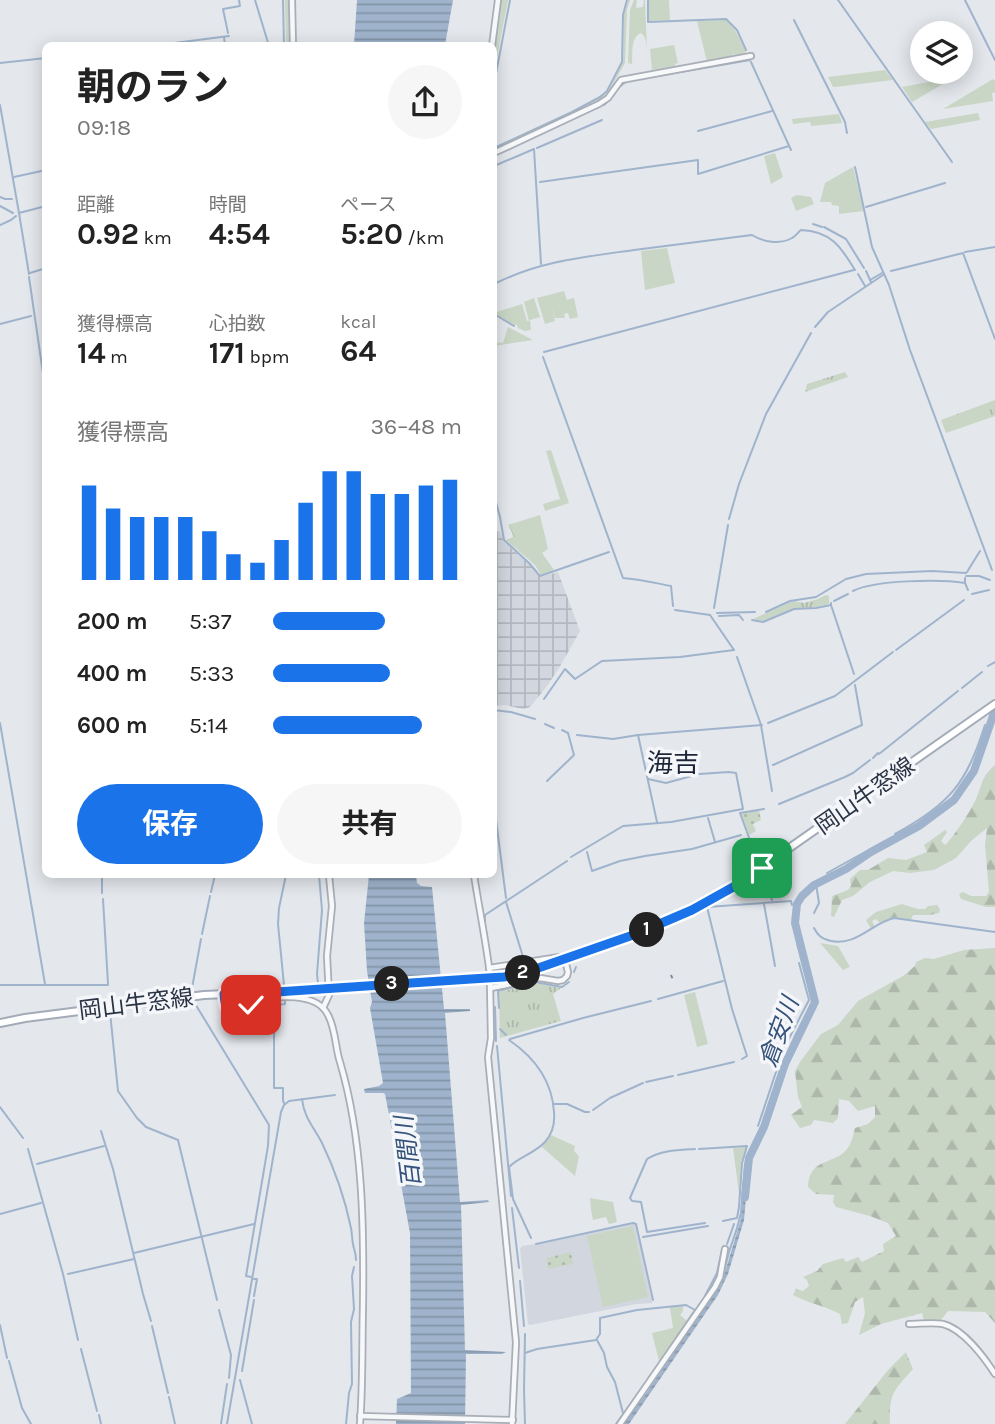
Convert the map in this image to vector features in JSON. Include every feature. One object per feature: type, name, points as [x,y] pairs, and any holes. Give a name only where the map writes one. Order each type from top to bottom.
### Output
[{"type":"main road","name":"岡山牛窓線","points":[[0,1023],[106,1007],[224,994],[504,977],[565,960],[664,923],[735,886],[995,705]]},
{"type":"street","points":[[292,0],[293,42]]},
{"type":"street","points":[[493,42],[498,0]]},
{"type":"street","points":[[497,152],[599,104],[608,98],[621,80],[751,56]]},
{"type":"street","points":[[323,1008],[329,995],[327,956],[332,906],[329,878]]},
{"type":"street","points":[[474,878],[490,975]]},
{"type":"street","points":[[360,1416],[513,1422],[516,1342],[488,1057],[491,1038],[490,985],[540,978],[558,981],[563,980],[568,972],[565,960],[559,957],[489,968]]},
{"type":"street","points":[[224,994],[225,1007],[233,1013],[239,1013],[259,1002],[309,999],[323,1008],[330,1018],[347,1088],[360,1186],[363,1247],[359,1424]]},
{"type":"street","points":[[620,1424],[715,1287],[720,1277],[725,1249]]},
{"type":"street","points":[[909,1324],[942,1324],[951,1327],[970,1343],[995,1374]]},
{"type":"shaded area","points":[[500,531],[504,542],[533,567],[540,577],[558,572],[580,631],[547,686],[530,707],[523,709],[497,706],[497,532]]},
{"type":"shaded area","points":[[269,1003],[270,1026],[242,1028],[235,1025],[236,1018],[255,1006]]},
{"type":"shaded area","points":[[636,1225],[652,1303],[528,1324],[520,1249],[522,1246]]},
{"type":"green space","points":[[285,0],[290,0],[290,42],[286,42]]},
{"type":"green space","points":[[501,0],[508,0],[497,57],[495,42]]},
{"type":"green space","points":[[628,0],[625,63],[608,93],[596,103],[506,144],[607,93],[623,62],[624,14]]},
{"type":"green space","points":[[634,0],[637,0],[636,8],[643,7],[645,0],[647,47],[641,33],[637,35],[632,51],[632,64],[628,63],[630,10]]},
{"type":"green space","points":[[648,0],[669,0],[670,20],[648,21]]},
{"type":"green space","points":[[726,20],[735,30],[746,52],[717,60],[715,57],[715,60],[707,62],[697,21]]},
{"type":"green space","points":[[674,45],[678,63],[675,66],[652,70],[650,49]]},
{"type":"green space","points":[[885,70],[893,80],[833,87],[828,77]]},
{"type":"green space","points":[[993,79],[993,101],[943,109]]},
{"type":"green space","points":[[918,84],[943,84],[912,102],[902,87]]},
{"type":"green space","points":[[978,113],[980,120],[931,129],[925,122]]},
{"type":"green space","points":[[839,114],[842,123],[811,126],[810,122],[793,124],[792,119]]},
{"type":"green space","points":[[775,153],[783,177],[771,184],[764,156]]},
{"type":"green space","points":[[853,167],[864,211],[839,214],[839,206],[832,205],[831,202],[820,202],[825,183]]},
{"type":"green space","points":[[797,195],[811,197],[814,204],[796,211],[791,198]]},
{"type":"green space","points":[[667,248],[675,283],[645,290],[641,251]]},
{"type":"green space","points":[[564,291],[567,300],[574,298],[578,317],[570,319],[568,313],[564,314],[565,318],[555,318],[552,308],[555,321],[545,324],[537,298]]},
{"type":"green space","points":[[534,298],[540,317],[530,320],[531,330],[518,328],[497,315],[497,312],[522,304],[529,321],[524,302]]},
{"type":"green space","points":[[508,327],[533,340],[497,346],[497,342],[503,343]]},
{"type":"green space","points":[[845,372],[848,377],[805,392],[807,384]]},
{"type":"green space","points":[[995,400],[995,416],[946,433],[941,420]]},
{"type":"green space","points":[[551,450],[569,503],[545,511],[543,504],[560,499],[546,451]]},
{"type":"green space","points":[[540,515],[548,549],[542,553],[554,570],[541,575],[535,565],[506,540],[513,537],[508,525]]},
{"type":"green space","points":[[527,520],[531,533],[515,538],[508,525]]},
{"type":"green space","points":[[829,596],[829,604],[795,608],[763,621],[753,619],[793,601],[804,603]]},
{"type":"green space","points":[[995,765],[995,907],[961,899],[959,894],[963,892],[971,896],[986,896],[989,892],[985,845],[987,828],[956,858],[934,870],[910,873],[893,871],[842,900],[834,917],[831,916],[832,896],[848,890],[851,886],[850,879],[860,870],[868,870],[888,858],[906,860],[927,852],[924,845],[945,830],[947,832],[941,841],[945,845],[967,816],[985,777]]},
{"type":"green space","points":[[759,810],[761,820],[753,824],[756,831],[749,835],[741,813]]},
{"type":"green space","points":[[902,904],[918,909],[937,905],[940,909],[939,913],[930,915],[913,915],[911,920],[894,917],[880,923],[876,919],[872,921],[875,927],[871,929],[866,920],[876,912]]},
{"type":"green space","points":[[820,943],[838,946],[850,967],[843,970]]},
{"type":"green space","points":[[995,948],[995,1323],[985,1312],[948,1311],[941,1320],[924,1321],[922,1313],[881,1324],[859,1335],[865,1313],[863,1297],[855,1302],[848,1323],[842,1324],[840,1314],[793,1295],[796,1289],[803,1291],[809,1286],[803,1277],[817,1271],[823,1264],[843,1258],[846,1262],[858,1257],[862,1262],[884,1251],[883,1244],[896,1236],[888,1223],[836,1207],[833,1202],[834,1195],[816,1194],[808,1187],[813,1171],[842,1154],[850,1144],[855,1128],[868,1124],[875,1117],[875,1106],[858,1111],[849,1101],[839,1099],[838,1118],[833,1123],[814,1120],[811,1125],[800,1128],[791,1115],[802,1107],[795,1071],[821,1034],[838,1025],[858,1001],[903,976],[916,962],[964,950]]},
{"type":"green space","points":[[537,983],[561,988],[553,994],[561,1021],[500,1038],[499,992]]},
{"type":"green space","points":[[695,992],[708,1044],[697,1047],[684,995]]},
{"type":"green space","points":[[551,1135],[575,1146],[574,1151],[579,1156],[575,1176],[542,1147]]},
{"type":"green space","points":[[746,1147],[741,1162],[739,1193],[733,1148]]},
{"type":"green space","points":[[590,1198],[613,1202],[617,1222],[609,1224],[606,1217],[593,1220]]},
{"type":"green space","points":[[633,1226],[648,1297],[603,1307],[587,1236]]},
{"type":"green space","points":[[571,1252],[573,1264],[548,1269],[546,1258]]},
{"type":"green space","points":[[683,1306],[680,1315],[687,1321],[659,1361],[652,1333],[673,1328],[670,1307]]},
{"type":"green space","points":[[906,1352],[913,1369],[894,1394],[890,1406],[890,1424],[845,1424],[888,1370]]},
{"type":"water","points":[[357,0],[453,0],[446,42],[354,42]]},
{"type":"water","name":"百間川","points":[[369,878],[416,878],[421,886],[432,887],[444,1009],[470,1009],[445,1013],[460,1202],[489,1202],[461,1205],[465,1350],[506,1352],[466,1354],[465,1424],[396,1424],[397,1399],[411,1393],[410,1233],[400,1179],[397,1176],[399,1167],[385,1094],[365,1093],[364,1089],[383,1083],[370,1008],[372,1002],[364,923]]},
{"type":"water","points":[[744,1186],[747,1187],[744,1220],[728,1274],[718,1295],[629,1424],[622,1424],[645,1395],[722,1282],[741,1219]]},
{"type":"waterway","points":[[228,33],[223,9],[240,6],[239,0]]},
{"type":"waterway","points":[[255,0],[268,42]]},
{"type":"waterway","points":[[283,0],[284,42]]},
{"type":"waterway","points":[[497,68],[510,0]]},
{"type":"waterway","points":[[497,147],[572,112],[607,91],[622,62],[623,15],[627,0]]},
{"type":"waterway","points":[[648,0],[648,22],[726,19],[737,30],[746,50]]},
{"type":"waterway","points":[[838,0],[952,162]]},
{"type":"waterway","points":[[965,0],[995,60]]},
{"type":"waterway","points":[[794,20],[845,122],[847,133]]},
{"type":"waterway","points":[[182,42],[229,36]]},
{"type":"waterway","points":[[224,37],[225,42]]},
{"type":"waterway","points":[[0,63],[42,58]]},
{"type":"waterway","points":[[604,105],[621,85],[628,81],[750,60]]},
{"type":"waterway","points":[[751,62],[791,150]]},
{"type":"waterway","points":[[0,105],[19,213]]},
{"type":"waterway","points":[[698,131],[772,111]]},
{"type":"waterway","points":[[537,148],[602,120]]},
{"type":"waterway","points":[[540,182],[698,160],[698,174],[789,146]]},
{"type":"waterway","points":[[534,149],[541,264]]},
{"type":"waterway","points":[[497,165],[534,149]]},
{"type":"waterway","points":[[855,167],[872,247],[889,285],[910,350],[992,570]]},
{"type":"waterway","points":[[14,177],[42,171]]},
{"type":"waterway","points":[[866,207],[945,183]]},
{"type":"waterway","points":[[0,197],[12,199]]},
{"type":"waterway","points":[[0,206],[13,213]]},
{"type":"waterway","points":[[29,274],[19,213],[42,207]]},
{"type":"waterway","points":[[0,225],[16,216]]},
{"type":"waterway","points":[[813,224],[822,227]]},
{"type":"waterway","points":[[824,227],[846,239],[864,268]]},
{"type":"waterway","points":[[497,283],[528,270],[580,258],[752,235],[777,242],[787,240],[801,230],[828,237],[845,254],[855,270]]},
{"type":"waterway","points":[[965,252],[995,247]]},
{"type":"waterway","points":[[891,271],[963,253],[995,339]]},
{"type":"waterway","points":[[30,273],[42,269]]},
{"type":"waterway","points":[[544,352],[854,270]]},
{"type":"waterway","points":[[866,271],[871,282]]},
{"type":"waterway","points":[[870,280],[882,273]]},
{"type":"waterway","points":[[858,274],[865,286]]},
{"type":"waterway","points":[[815,327],[828,312],[883,275]]},
{"type":"waterway","points":[[29,277],[42,366]]},
{"type":"waterway","points":[[0,324],[31,316]]},
{"type":"waterway","points":[[497,316],[514,326]]},
{"type":"waterway","points":[[729,519],[739,484],[766,414],[811,333]]},
{"type":"waterway","points":[[543,357],[623,578],[671,586],[673,606]]},
{"type":"waterway","points":[[497,506],[504,540],[540,576],[609,552]]},
{"type":"waterway","points":[[714,608],[728,525]]},
{"type":"waterway","points":[[967,572],[980,551]]},
{"type":"waterway","points":[[766,612],[790,601],[816,597],[846,579],[866,574],[932,571],[966,573]]},
{"type":"waterway","points":[[966,576],[979,576],[990,580]]},
{"type":"waterway","points":[[965,578],[968,590]]},
{"type":"waterway","points":[[853,591],[863,587],[908,581],[965,583]]},
{"type":"waterway","points":[[972,594],[989,590]]},
{"type":"waterway","points":[[834,601],[848,594]]},
{"type":"waterway","points":[[896,650],[964,600]]},
{"type":"waterway","points":[[752,620],[763,622],[794,609],[816,608],[831,603]]},
{"type":"waterway","points":[[831,605],[854,674]]},
{"type":"waterway","points":[[675,610],[710,615],[734,650]]},
{"type":"waterway","points":[[717,613],[755,612]]},
{"type":"waterway","points":[[719,616],[739,615],[743,620]]},
{"type":"waterway","points":[[544,699],[565,669],[575,679],[602,661],[680,657],[734,650]]},
{"type":"waterway","points":[[768,723],[835,696],[893,652]]},
{"type":"waterway","points":[[737,657],[761,725],[772,791]]},
{"type":"waterway","points":[[988,666],[995,662]]},
{"type":"waterway","points":[[962,688],[982,672]]},
{"type":"waterway","points":[[773,765],[862,725],[855,685]]},
{"type":"waterway","points":[[879,754],[958,691]]},
{"type":"waterway","points":[[497,710],[535,719]]},
{"type":"waterway","name":"倉安川","points":[[745,1197],[749,1158],[764,1127],[785,1064],[815,1002],[795,923],[797,904],[814,885],[919,826],[954,800],[974,771],[995,710]]},
{"type":"waterway","points":[[0,723],[45,984]]},
{"type":"waterway","points":[[545,724],[554,728]]},
{"type":"waterway","points":[[577,735],[613,739],[762,725]]},
{"type":"waterway","points":[[895,834],[930,813],[954,790],[971,763],[985,725]]},
{"type":"waterway","points":[[562,730],[568,733]]},
{"type":"waterway","points":[[547,781],[574,755],[568,733]]},
{"type":"waterway","points":[[638,735],[657,822]]},
{"type":"waterway","points":[[873,758],[878,753]]},
{"type":"waterway","points":[[779,804],[845,777],[870,760]]},
{"type":"waterway","points":[[571,857],[623,826],[671,822],[743,809],[736,773],[699,774],[666,783],[648,779]]},
{"type":"waterway","points":[[759,865],[740,813],[764,809]]},
{"type":"waterway","points":[[708,818],[715,842]]},
{"type":"waterway","points":[[497,828],[506,898]]},
{"type":"waterway","points":[[587,852],[592,871],[620,861],[692,849],[741,835]]},
{"type":"waterway","name":"倉安川","points":[[827,873],[892,837]]},
{"type":"waterway","points":[[485,921],[485,915],[567,861]]},
{"type":"waterway","points":[[762,872],[772,900]]},
{"type":"waterway","points":[[102,878],[102,893]]},
{"type":"waterway","points":[[211,892],[214,878]]},
{"type":"waterway","points":[[284,985],[278,924],[285,878]]},
{"type":"waterway","points":[[318,983],[322,910],[319,878]]},
{"type":"waterway","points":[[814,913],[819,903],[816,884]]},
{"type":"waterway","points":[[202,934],[210,896]]},
{"type":"waterway","points":[[103,899],[108,984]]},
{"type":"waterway","points":[[742,1059],[747,1056],[732,1009],[707,907],[791,901],[792,905]]},
{"type":"waterway","points":[[506,902],[524,960]]},
{"type":"waterway","points":[[764,904],[775,966]]},
{"type":"waterway","name":"倉安川","points":[[714,1297],[741,1213],[748,1154],[762,1125],[795,1036],[813,1002],[798,947],[795,915]]},
{"type":"waterway","points":[[814,928],[823,938],[840,942],[857,937],[894,918],[995,932]]},
{"type":"waterway","points":[[192,988],[201,939]]},
{"type":"waterway","points":[[758,1126],[784,1048],[809,1000],[799,963]]},
{"type":"waterway","points":[[574,972],[576,967]]},
{"type":"waterway","points":[[658,999],[723,981]]},
{"type":"waterway","points":[[499,1008],[498,991],[535,982],[562,987],[569,982]]},
{"type":"waterway","points":[[0,985],[108,985]]},
{"type":"waterway","points":[[284,1103],[283,1088],[274,1088],[274,1012],[275,1005],[285,1004],[285,1001]]},
{"type":"waterway","points":[[510,1039],[651,1001]]},
{"type":"waterway","points":[[194,1002],[269,1125],[268,1146],[246,1276],[251,1277]]},
{"type":"waterway","points":[[495,1007],[496,1041]]},
{"type":"waterway","points":[[110,1012],[118,1091],[146,1127],[178,1140],[217,1300]]},
{"type":"waterway","points":[[500,1029],[506,1035]]},
{"type":"waterway","points":[[509,1040],[540,1070],[553,1100],[554,1120],[550,1135],[537,1149],[509,1167],[513,1199],[531,1238]]},
{"type":"waterway","points":[[497,1046],[511,1196]]},
{"type":"waterway","points":[[678,1075],[734,1062]]},
{"type":"waterway","points":[[646,1082],[673,1076]]},
{"type":"waterway","points":[[593,1110],[610,1098],[643,1083]]},
{"type":"waterway","points":[[227,1424],[281,1112],[289,1101],[335,1095]]},
{"type":"waterway","points":[[302,1099],[307,1117],[322,1143],[339,1185],[349,1217],[356,1260]]},
{"type":"waterway","points":[[553,1104],[567,1104],[589,1112]]},
{"type":"waterway","points":[[0,1107],[23,1138]]},
{"type":"waterway","points":[[101,1131],[151,1321]]},
{"type":"waterway","points":[[37,1164],[104,1146]]},
{"type":"waterway","points":[[699,1149],[747,1146],[742,1163],[737,1218],[723,1221]]},
{"type":"waterway","points":[[28,1149],[63,1274],[78,1340]]},
{"type":"waterway","points":[[695,1149],[664,1152],[647,1159],[630,1198],[632,1201],[641,1202],[647,1232],[705,1223]]},
{"type":"waterway","points":[[0,1214],[41,1203]]},
{"type":"waterway","points":[[512,1208],[519,1268]]},
{"type":"waterway","points":[[134,1253],[254,1224]]},
{"type":"waterway","points":[[536,1244],[636,1224],[653,1300]]},
{"type":"waterway","points":[[727,1244],[734,1224]]},
{"type":"waterway","points":[[643,1237],[708,1226]]},
{"type":"waterway","points":[[705,1296],[717,1273],[722,1250]]},
{"type":"waterway","points":[[68,1274],[134,1259]]},
{"type":"waterway","points":[[346,1424],[352,1384],[354,1267]]},
{"type":"waterway","points":[[254,1279],[257,1279],[254,1296]]},
{"type":"waterway","points":[[520,1281],[524,1326]]},
{"type":"waterway","points":[[242,1371],[254,1300]]},
{"type":"waterway","points":[[525,1353],[596,1340],[600,1334],[600,1318],[637,1310],[686,1305],[695,1310],[653,1373]]},
{"type":"waterway","points":[[219,1310],[231,1355],[229,1378]]},
{"type":"waterway","points":[[0,1325],[7,1358]]},
{"type":"waterway","points":[[152,1326],[168,1393]]},
{"type":"waterway","points":[[525,1334],[525,1424]]},
{"type":"waterway","points":[[597,1340],[615,1382],[623,1413]]},
{"type":"waterway","points":[[81,1349],[97,1411]]},
{"type":"waterway","points":[[9,1361],[22,1408],[31,1424]]},
{"type":"waterway","points":[[240,1380],[252,1424]]},
{"type":"waterway","points":[[221,1424],[227,1384]]},
{"type":"waterway","points":[[616,1424],[638,1394]]},
{"type":"waterway","points":[[169,1397],[175,1424]]},
{"type":"waterway","points":[[99,1415],[101,1424]]},
{"type":"railway","points":[[671,975],[673,980]]},
{"type":"district","name":"海吉","points":[[673,763]]},
{"type":"route","points":[[251,1005],[239,1013],[228,1011],[224,994],[521,974],[664,923],[735,886],[762,868]]}]
